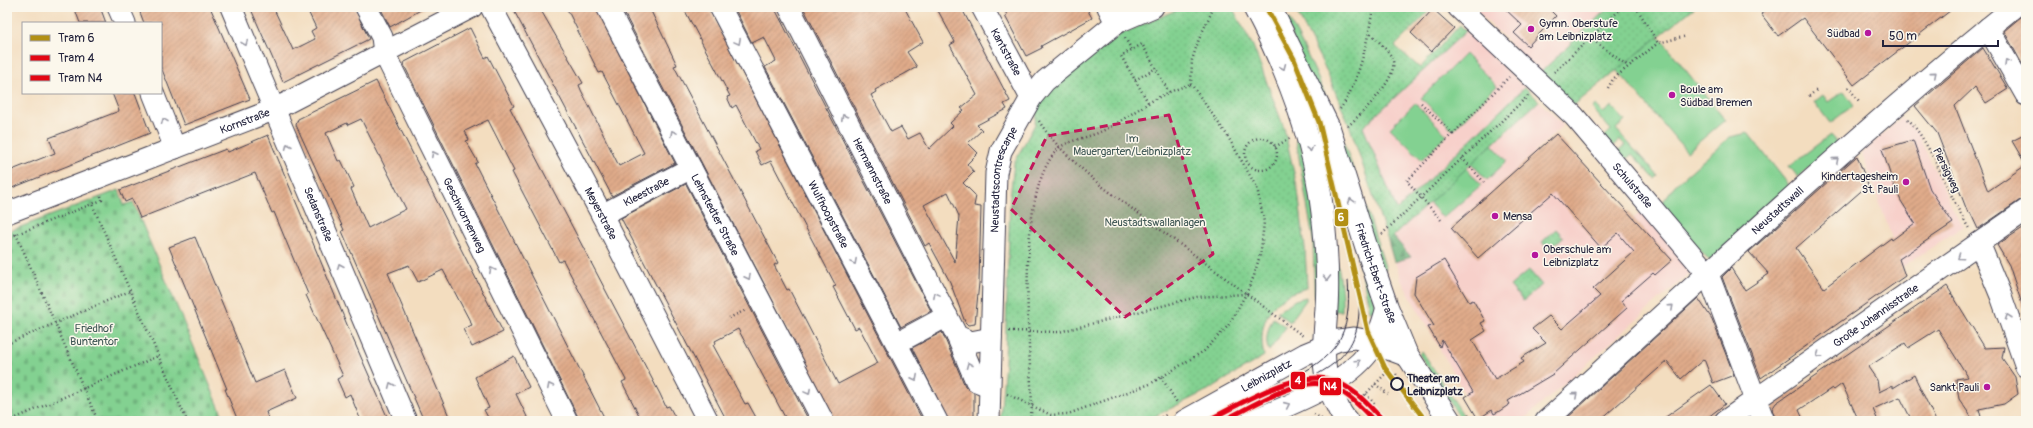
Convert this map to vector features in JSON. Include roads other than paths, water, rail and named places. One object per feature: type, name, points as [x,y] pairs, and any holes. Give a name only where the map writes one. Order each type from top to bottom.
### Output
[{"type":"main road","points":[[1254,7],[1273,43],[1300,112],[1320,193],[1326,249],[1327,298],[1323,345],[1327,386],[1338,420]]},
{"type":"main road","name":"Friedrich-Ebert-Straße","points":[[1270,7],[1325,119],[1387,307],[1406,356],[1450,421]]},
{"type":"street","points":[[118,7],[125,22]]},
{"type":"street","name":"Sedanstraße","points":[[231,7],[273,110],[406,421]]},
{"type":"street","name":"Geschwornenweg","points":[[366,7],[382,37],[384,53],[568,421]]},
{"type":"street","name":"Kornstraße","points":[[7,213],[273,110],[472,7]]},
{"type":"street","name":"Meyerstraße","points":[[491,7],[602,215],[708,421]]},
{"type":"street","name":"Lehnstedter Straße","points":[[607,7],[823,421]]},
{"type":"street","name":"Wulfhoopstraße","points":[[720,7],[937,421]]},
{"type":"street","name":"Hermannstraße","points":[[789,7],[947,316],[976,381],[989,386]]},
{"type":"street","name":"Kantstraße","points":[[982,7],[1031,98]]},
{"type":"street","name":"Neustadtscontrescarpe","points":[[989,421],[996,173],[1001,151],[1031,98],[1045,81],[1112,15],[1153,7]]},
{"type":"street","name":"Schulstraße","points":[[1458,7],[1580,122],[1708,274],[1764,421]]},
{"type":"street","name":"Neustadtswall","points":[[1546,421],[1896,106],[2014,7]]},
{"type":"street","points":[[1988,28],[2026,95]]},
{"type":"street","points":[[153,94],[175,148]]},
{"type":"street","name":"Kleestraße","points":[[602,215],[691,168]]},
{"type":"street","name":"Große Johannisstraße","points":[[1725,421],[2026,210]]},
{"type":"street","points":[[1979,244],[2001,296],[2026,367]]},
{"type":"street","points":[[1252,421],[1309,396],[1327,386],[1353,367],[1369,352],[1387,307]]},
{"type":"street","points":[[897,343],[947,316]]},
{"type":"street","points":[[957,336],[971,342],[991,334]]},
{"type":"street","name":"Leibnizplatz","points":[[1183,414],[1211,408],[1323,345],[1339,340],[1354,338],[1374,342],[1406,356]]},
{"type":"tram line","name":"6","points":[[1266,7],[1294,59],[1319,122],[1368,331],[1385,368],[1426,421]]},
{"type":"tram line","points":[[1287,381],[1318,363],[1338,342],[1344,330],[1347,316],[1349,300],[1348,280]]},
{"type":"tram line","points":[[1267,398],[1322,371],[1336,361],[1348,349],[1355,334],[1359,314],[1358,290]]},
{"type":"tram line","name":"4","points":[[1206,421],[1286,383],[1303,379],[1319,378],[1334,381],[1349,388],[1384,421]]},
{"type":"tram line","name":"N4","points":[[1222,421],[1285,390],[1311,384],[1322,384],[1337,389],[1351,398],[1374,421]]},
{"type":"place","name":"Gymn. Oberstufe am Leibnizplatz","points":[[1531,29]]},
{"type":"place","name":"Südbad","points":[[1868,33]]},
{"type":"place","name":"Boule am Südbad Bremen","points":[[1672,95]]},
{"type":"place","name":"Kindertagesheim St. Pauli","points":[[1906,182]]},
{"type":"place","name":"Mensa","points":[[1495,216]]},
{"type":"place","name":"Oberschule am Leibnizplatz","points":[[1535,255]]},
{"type":"place","name":"Theater am Leibnizplatz","points":[[1397,384]]},
{"type":"place","name":"Sankt Pauli","points":[[1987,387]]},
{"type":"park label","name":"Im Mauergarten/Leibnizplatz","points":[[1132,144]]},
{"type":"park label","name":"Neustadtswallanlagen","points":[[1155,222]]},
{"type":"park label","name":"Friedhof Buntentor","points":[[94,334]]}]
